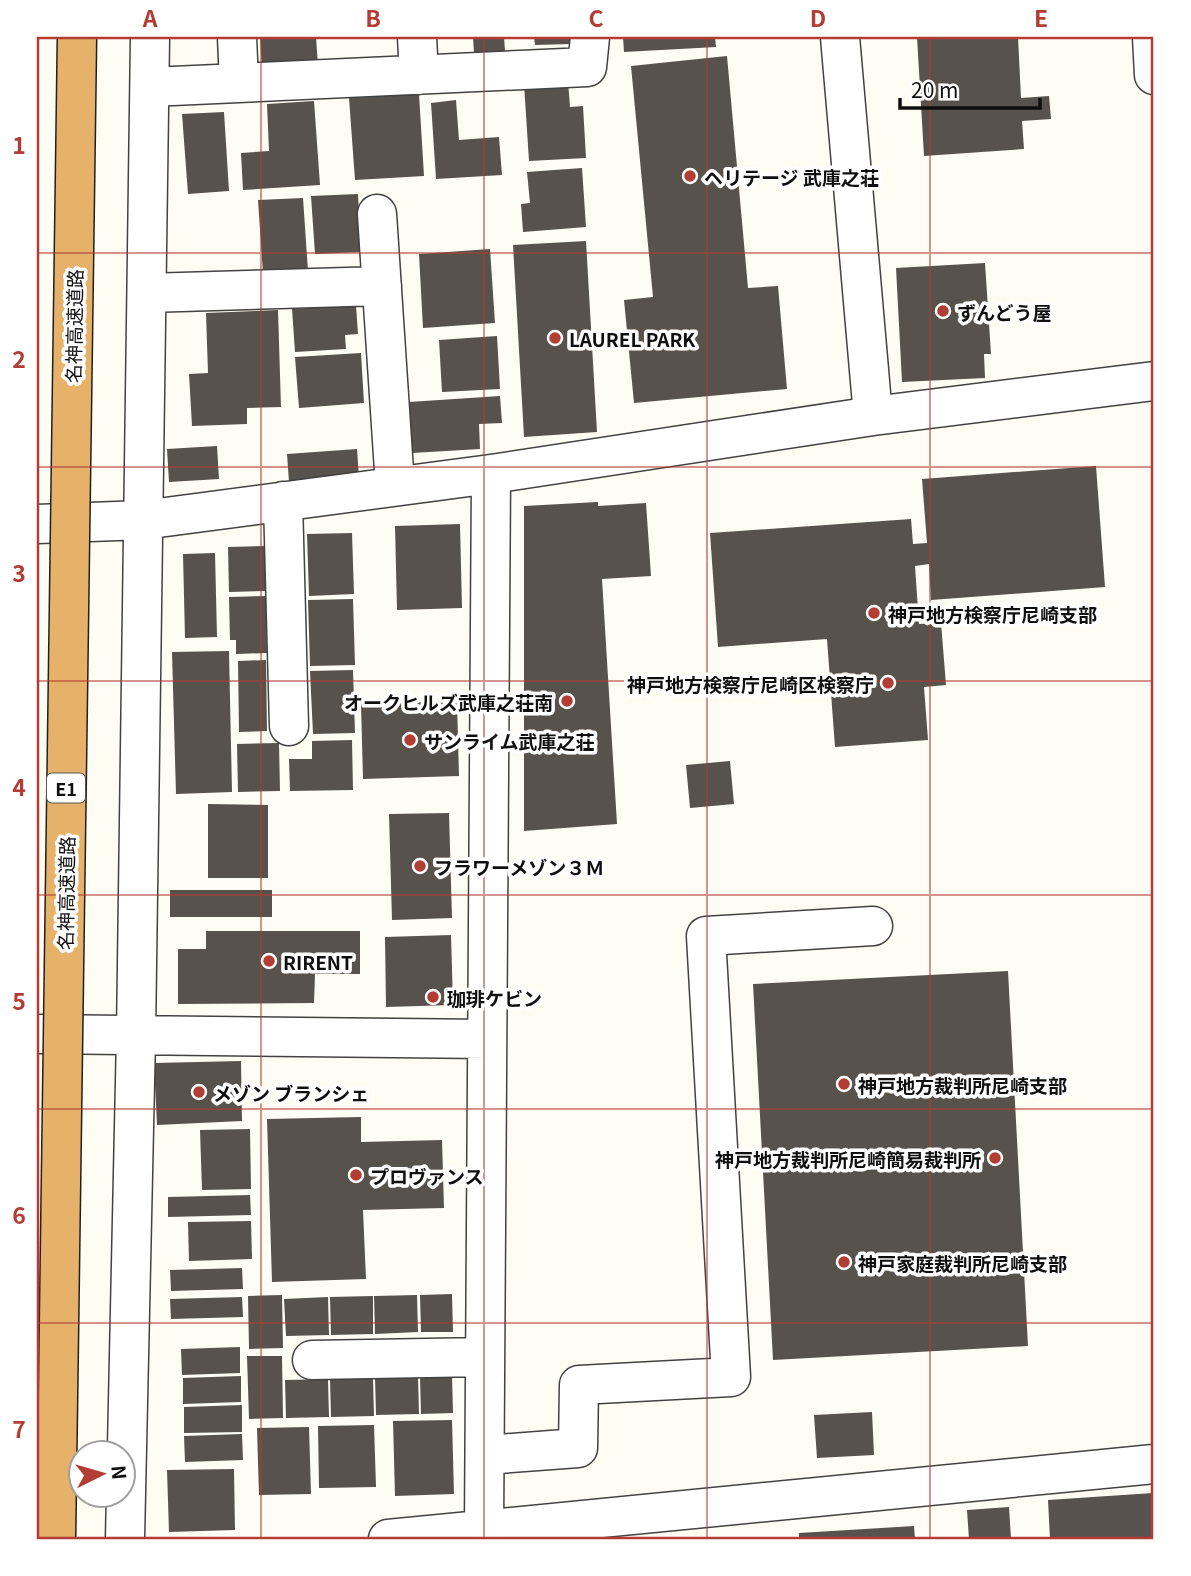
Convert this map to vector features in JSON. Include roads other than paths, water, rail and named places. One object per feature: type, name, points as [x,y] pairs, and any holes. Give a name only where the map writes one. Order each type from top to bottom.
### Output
[{"type":"highway","name":"名神高速道路","points":[[56,1539],[77,37]]},
{"type":"street","points":[[125,1539],[136,1036],[150,37]]},
{"type":"street","points":[[237,37],[239,83]]},
{"type":"street","points":[[417,37],[419,75]]},
{"type":"street","points":[[150,87],[587,67],[590,37]]},
{"type":"street","points":[[840,37],[873,416]]},
{"type":"street","points":[[1152,37],[1154,75]]},
{"type":"street","points":[[377,214],[395,486]]},
{"type":"street","points":[[147,293],[382,286]]},
{"type":"street","points":[[37,524],[143,520],[492,474],[873,416],[1154,381]]},
{"type":"street","points":[[484,1529],[492,1474],[485,1357],[492,474]]},
{"type":"street","points":[[283,501],[289,726]]},
{"type":"street","points":[[492,1474],[578,1448],[579,1385],[731,1377],[706,936],[873,926]]},
{"type":"street","points":[[37,1034],[487,1039]]},
{"type":"street","points":[[312,1360],[485,1357]]},
{"type":"street","points":[[388,1539],[484,1529],[547,1531],[1154,1464]]},
{"type":"place","name":"ヘリテージ 武庫之荘","points":[[690,176]]},
{"type":"place","name":"ずんどう屋","points":[[943,311]]},
{"type":"place","name":"LAUREL PARK","points":[[555,338]]},
{"type":"place","name":"神戸地方検察庁尼崎支部","points":[[874,613]]},
{"type":"place","name":"神戸地方検察庁尼崎区検察庁","points":[[888,683]]},
{"type":"place","name":"オークヒルズ武庫之荘南","points":[[567,701]]},
{"type":"place","name":"サンライム武庫之荘","points":[[410,740]]},
{"type":"place","name":"フラワーメゾン３Ｍ","points":[[420,866]]},
{"type":"place","name":"RIRENT","points":[[269,961]]},
{"type":"place","name":"珈琲ケビン","points":[[433,997]]},
{"type":"place","name":"神戸地方裁判所尼崎支部","points":[[844,1084]]},
{"type":"place","name":"メゾン ブランシェ","points":[[199,1092]]},
{"type":"place","name":"神戸地方裁判所尼崎簡易裁判所","points":[[995,1158]]},
{"type":"place","name":"プロヴァンス","points":[[356,1175]]},
{"type":"place","name":"神戸家庭裁判所尼崎支部","points":[[844,1262]]}]
